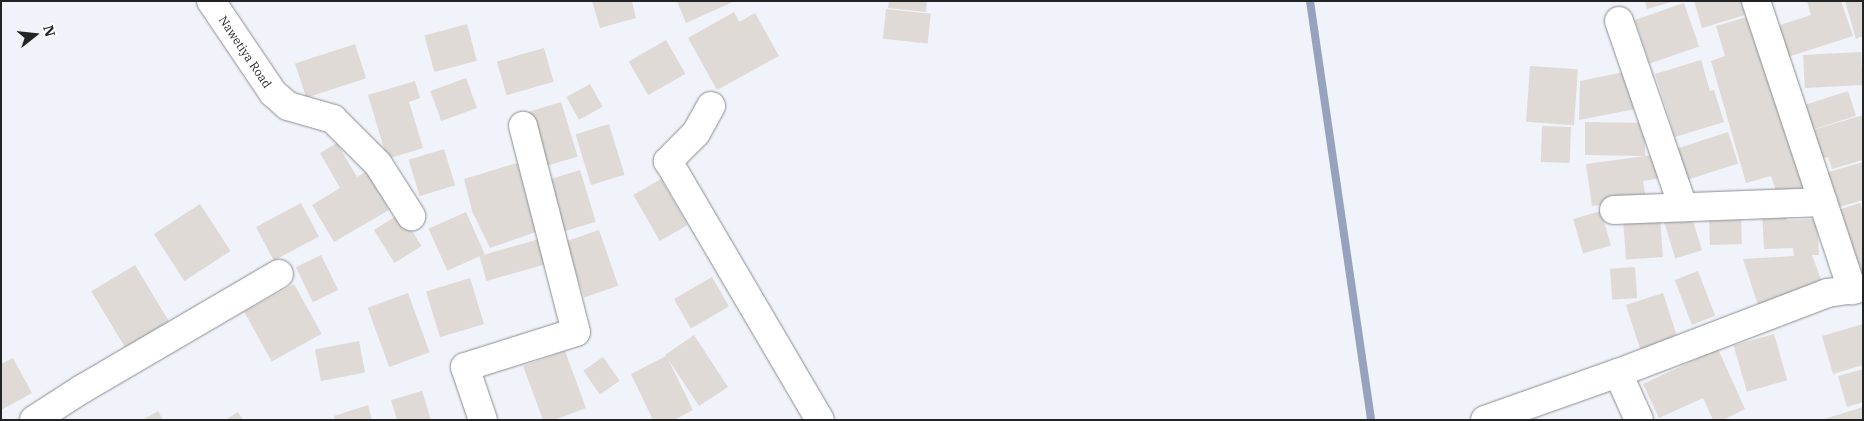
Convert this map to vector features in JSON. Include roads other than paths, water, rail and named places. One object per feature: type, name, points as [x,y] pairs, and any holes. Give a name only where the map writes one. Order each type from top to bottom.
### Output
[{"type":"street","name":"Nawetiya Road","points":[[211,1],[273,93],[288,106],[333,119],[378,164],[411,216]]},
{"type":"street","points":[[1485,420],[1618,374],[1827,293],[1857,289],[1823,202],[1756,1]]},
{"type":"street","points":[[1619,21],[1683,207]]},
{"type":"street","points":[[711,106],[696,133],[668,162],[820,420]]},
{"type":"street","points":[[483,420],[465,367],[576,332],[523,126]]},
{"type":"street","points":[[1614,210],[1823,202]]},
{"type":"street","points":[[34,420],[82,388],[279,274]]},
{"type":"street","points":[[1618,374],[1640,420]]},
{"type":"waterway","points":[[1310,1],[1371,420]]}]
